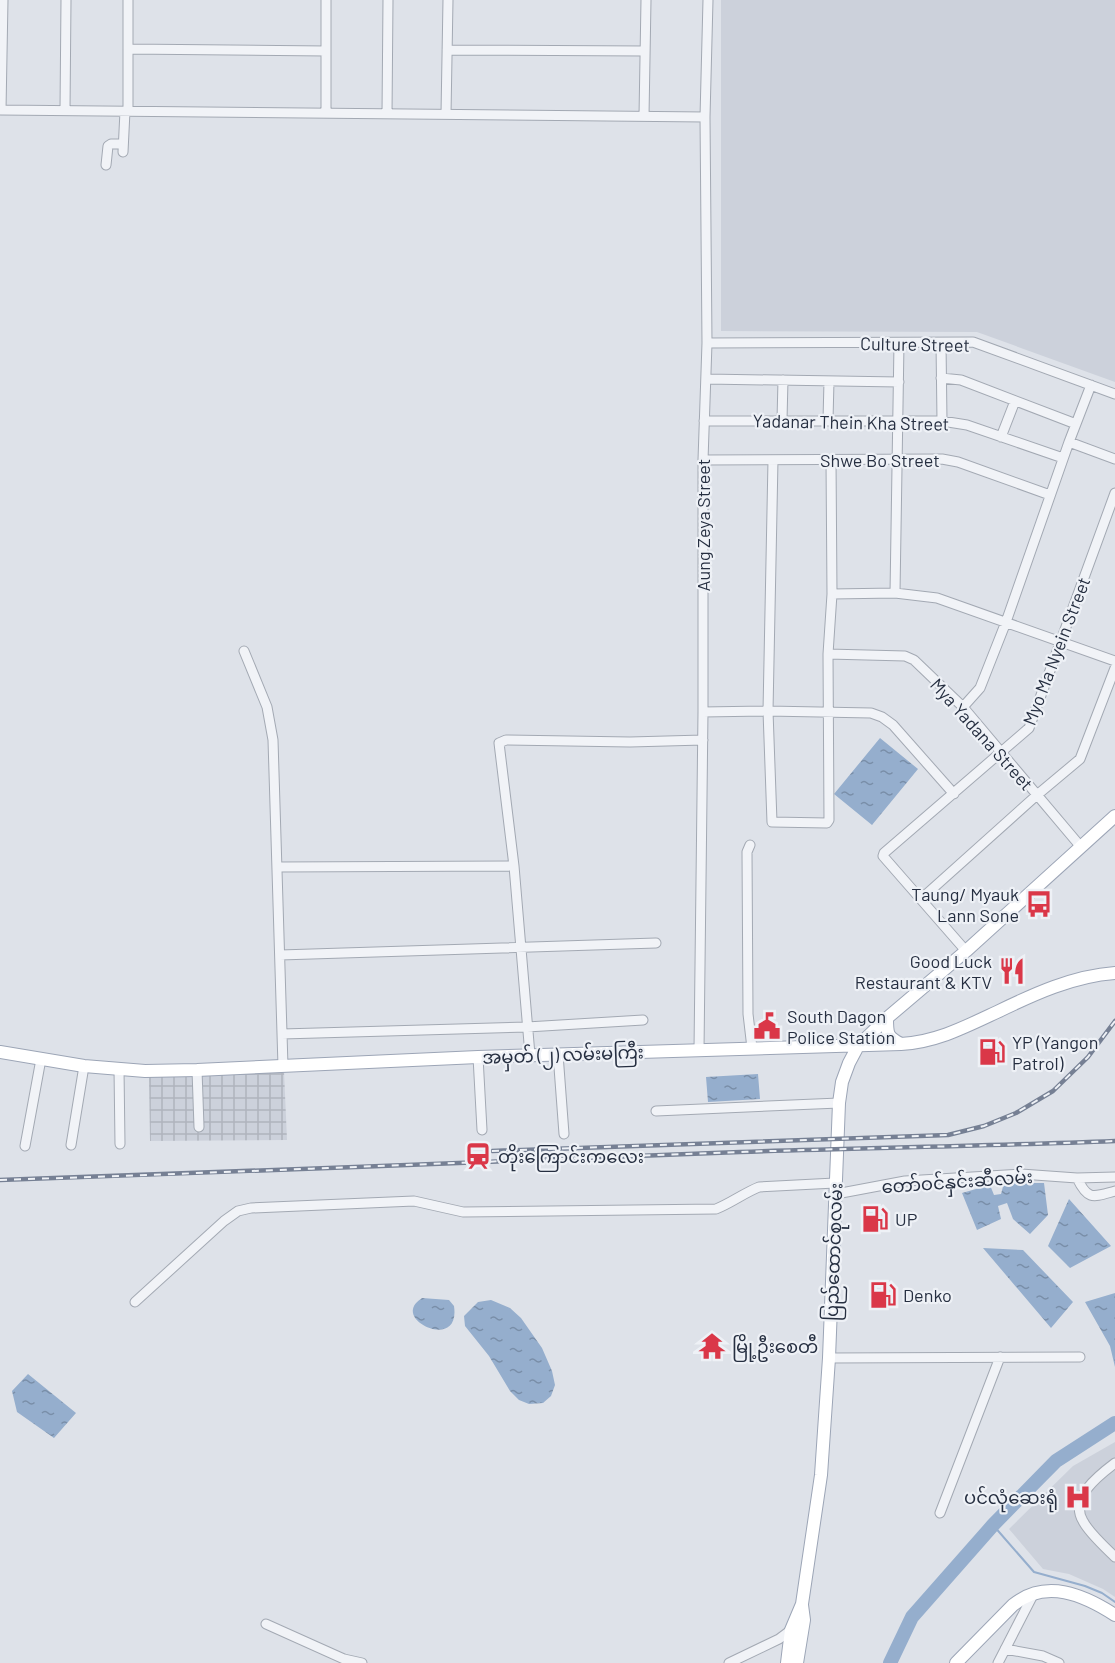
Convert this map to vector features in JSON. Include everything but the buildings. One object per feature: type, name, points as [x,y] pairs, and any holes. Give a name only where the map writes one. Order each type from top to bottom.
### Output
[{"type":"main road","points":[[858,1046],[1115,816]]},
{"type":"main road","name":"အမှတ် (၂) လမ်းမကြီး","points":[[0,1052],[84,1066],[145,1071],[530,1055],[918,1043],[952,1033],[1008,1006],[1067,982],[1093,975],[1115,973]]},
{"type":"main road","points":[[887,1018],[888,1034],[891,1039],[901,1044]]},
{"type":"main road","name":"ပြည်ထောင်စုလမ်း","points":[[786,1663],[791,1630],[802,1604],[821,1475],[829,1358],[839,1103],[842,1082],[858,1046]]},
{"type":"main road","points":[[956,1663],[1013,1605],[1023,1597],[1034,1593],[1048,1591],[1077,1595],[1115,1616]]},
{"type":"main road","name":"ပြည်ထောင်စုလမ်း","points":[[797,1663],[804,1620],[802,1604]]},
{"type":"street","points":[[3,0],[0,110],[705,117]]},
{"type":"street","points":[[65,110],[66,0]]},
{"type":"street","points":[[106,165],[108,146],[111,144],[123,148],[128,0]]},
{"type":"street","points":[[326,0],[326,113]]},
{"type":"street","points":[[387,114],[388,0]]},
{"type":"street","points":[[446,114],[448,0]]},
{"type":"street","points":[[644,116],[646,0]]},
{"type":"street","name":"Aung Zeya Street","points":[[699,1050],[703,740],[703,460],[707,379],[705,117],[708,0]]},
{"type":"street","points":[[128,49],[326,51]]},
{"type":"street","points":[[447,50],[645,51]]},
{"type":"street","name":"Culture Street","points":[[707,343],[973,342],[1115,394]]},
{"type":"street","points":[[895,593],[899,343]]},
{"type":"street","points":[[941,343],[942,421]]},
{"type":"street","points":[[942,378],[962,380],[1076,424]]},
{"type":"street","points":[[707,379],[898,382]]},
{"type":"street","points":[[782,420],[783,380]]},
{"type":"street","points":[[828,420],[829,381]]},
{"type":"street","points":[[963,707],[980,688],[1091,385]]},
{"type":"street","points":[[1001,437],[1015,400]]},
{"type":"street","name":"Yadanar Thein Kha Street","points":[[704,421],[942,421],[967,425],[1063,458]]},
{"type":"street","points":[[1069,442],[1115,459]]},
{"type":"street","name":"Shwe Bo Street","points":[[703,460],[942,459],[958,462],[1050,495]]},
{"type":"street","points":[[773,460],[768,711],[772,822],[826,823],[829,822],[828,654],[832,594],[831,460]]},
{"type":"street","name":"Myo Ma Nyein Street","points":[[921,899],[882,856],[1029,728],[1115,494]]},
{"type":"street","points":[[832,594],[895,593],[937,598],[1115,661]]},
{"type":"street","points":[[244,651],[267,707],[273,740],[283,1066]]},
{"type":"street","name":"Mya Yadana Street","points":[[828,654],[908,657],[963,707],[1081,847]]},
{"type":"street","points":[[966,951],[921,899],[1080,759],[1115,668]]},
{"type":"street","points":[[703,712],[871,713],[893,725],[954,794]]},
{"type":"street","points":[[530,1055],[514,866],[499,743],[501,741],[703,740]]},
{"type":"street","points":[[750,845],[747,852],[748,1002],[752,1048]]},
{"type":"street","points":[[277,867],[514,866]]},
{"type":"street","points":[[280,955],[656,943]]},
{"type":"street","points":[[282,1034],[527,1027],[643,1020]]},
{"type":"street","points":[[558,1054],[564,1134]]},
{"type":"street","points":[[478,1057],[482,1130]]},
{"type":"street","points":[[25,1146],[41,1059]]},
{"type":"street","points":[[71,1145],[84,1066]]},
{"type":"street","points":[[119,1069],[120,1144]]},
{"type":"street","points":[[197,1070],[200,1127]]},
{"type":"street","points":[[656,1111],[839,1103]]},
{"type":"street","name":"တော်ဝင်နှင်းဆီလမ်း","points":[[135,1302],[224,1221],[238,1211],[250,1208],[414,1201],[463,1212],[716,1209],[759,1186],[836,1189],[904,1181],[1021,1174],[1077,1178],[1115,1177]]},
{"type":"street","points":[[1077,1178],[1088,1195],[1096,1197],[1114,1193]]},
{"type":"street","points":[[940,1513],[1000,1357]]},
{"type":"street","points":[[829,1358],[1080,1357]]},
{"type":"street","points":[[1115,1463],[1090,1484],[1081,1499],[1080,1511],[1082,1521],[1115,1557]]},
{"type":"street","points":[[998,1663],[1034,1593]]},
{"type":"street","points":[[266,1624],[344,1659],[362,1663]]},
{"type":"street","points":[[729,1663],[779,1639],[791,1630]]},
{"type":"street","points":[[1005,1649],[1043,1656],[1059,1663]]},
{"type":"shaded area","points":[[721,0],[1115,0],[1115,382],[977,332],[721,331]]},
{"type":"shaded area","points":[[284,1071],[287,1140],[150,1141],[149,1077]]},
{"type":"shaded area","name":"ပင်လုံဆေးရုံ","points":[[1115,1442],[1115,1597],[1069,1574],[1043,1569],[1009,1529],[1073,1466]]},
{"type":"water","points":[[880,738],[918,769],[872,825],[834,794]]},
{"type":"water","points":[[758,1074],[760,1099],[708,1102],[706,1077]]},
{"type":"water","points":[[1004,1183],[1044,1183],[1048,1215],[1030,1234],[1013,1219],[1007,1203],[998,1206],[1001,1219],[977,1230],[962,1193],[990,1185],[994,1195],[1001,1194]]},
{"type":"water","points":[[1069,1199],[1111,1246],[1070,1268],[1048,1246]]},
{"type":"water","points":[[983,1248],[1023,1250],[1073,1302],[1051,1328]]},
{"type":"water","points":[[1115,1293],[1115,1367],[1110,1346],[1085,1302]]},
{"type":"water","points":[[422,1298],[449,1300],[454,1306],[454,1318],[450,1326],[434,1329],[419,1322],[414,1316],[413,1309]]},
{"type":"water","points":[[491,1300],[510,1308],[521,1318],[542,1348],[552,1371],[555,1385],[551,1396],[543,1403],[529,1404],[519,1400],[510,1391],[489,1356],[465,1326],[464,1316],[478,1302]]},
{"type":"water","points":[[28,1374],[76,1413],[54,1438],[17,1412],[12,1391]]},
{"type":"waterway","points":[[890,1663],[912,1617],[993,1525],[1056,1461],[1115,1423]]},
{"type":"waterway","points":[[993,1525],[1034,1572],[1085,1586],[1102,1593],[1115,1602]]},
{"type":"railway","points":[[492,1151],[948,1135],[984,1126],[1016,1113],[1053,1091],[1088,1057],[1115,1021]]},
{"type":"railway","points":[[0,1180],[740,1152],[1115,1141]]},
{"type":"place","name":"Taung/ Myauk Lann Sone","points":[[1039,904]]},
{"type":"place","name":"Good Luck Restaurant & KTV","points":[[1012,971]]},
{"type":"place","name":"South Dagon Police Station","points":[[767,1026]]},
{"type":"place","name":"YP (Yangon Patrol)","points":[[992,1052]]},
{"type":"place","name":"တိုးကြောင်းကလေး","points":[[478,1156]]},
{"type":"place","name":"UP","points":[[875,1219]]},
{"type":"place","name":"Denko","points":[[883,1295]]},
{"type":"place","name":"မြို့ဦးစေတီ","points":[[712,1346]]},
{"type":"place","name":"ပင်လုံဆေးရုံ","points":[[1078,1497]]}]
